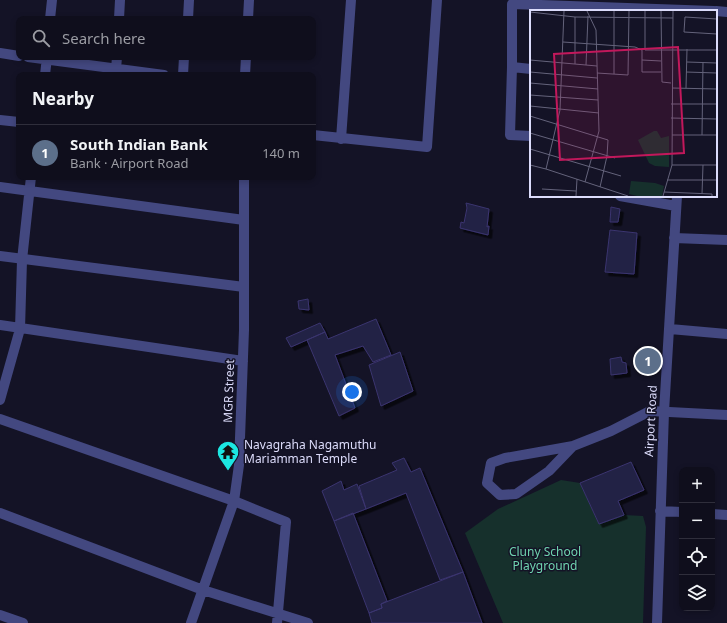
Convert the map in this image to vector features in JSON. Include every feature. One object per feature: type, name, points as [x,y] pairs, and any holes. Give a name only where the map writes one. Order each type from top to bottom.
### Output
[{"type":"street","points":[[50,16],[52,0]]},
{"type":"street","points":[[119,16],[120,0]]},
{"type":"street","points":[[188,16],[189,0]]},
{"type":"street","points":[[248,16],[250,0]]},
{"type":"street","points":[[341,139],[351,0]]},
{"type":"street","points":[[316,135],[427,147],[437,0]]},
{"type":"street","points":[[530,136],[510,135],[512,67],[509,2],[688,7],[708,10]]},
{"type":"street","points":[[717,11],[727,12]]},
{"type":"street","points":[[0,53],[16,56]]},
{"type":"street","points":[[45,72],[46,60]]},
{"type":"street","points":[[59,60],[140,72]]},
{"type":"street","points":[[116,69],[117,60]]},
{"type":"street","points":[[183,72],[184,60]]},
{"type":"street","points":[[245,72],[246,60]]},
{"type":"street","points":[[512,67],[530,69]]},
{"type":"street","points":[[0,120],[16,122]]},
{"type":"street","points":[[0,400],[20,329],[22,260],[31,180]]},
{"type":"street","name":"MGR Street","points":[[191,623],[234,501],[239,465],[243,361],[244,180]]},
{"type":"street","points":[[0,187],[244,220]]},
{"type":"street","points":[[631,197],[676,201]]},
{"type":"street","name":"Airport Road","points":[[657,623],[664,412],[670,329],[676,201]]},
{"type":"street","points":[[674,238],[727,240]]},
{"type":"street","points":[[0,256],[244,287]]},
{"type":"street","points":[[0,325],[243,361]]},
{"type":"street","points":[[670,329],[727,334]]},
{"type":"street","points":[[573,446],[549,471],[516,494],[500,495],[486,483],[491,463],[505,458],[573,446],[611,431],[650,410],[664,412],[727,414]]},
{"type":"street","points":[[0,419],[234,501],[286,522],[278,618]]},
{"type":"street","points":[[660,511],[679,512]]},
{"type":"street","points":[[0,513],[278,618],[308,623]]},
{"type":"street","points":[[715,514],[727,514]]},
{"type":"street","points":[[0,615],[23,623]]},
{"type":"green space","name":"Cluny School Playground","points":[[561,480],[580,483],[599,524],[624,515],[643,516],[646,527],[643,623],[503,623],[465,533],[498,509]]},
{"type":"building","points":[[466,203],[489,209],[487,227],[489,226],[488,235],[460,228],[461,222],[464,223],[467,208]]},
{"type":"building","points":[[611,207],[620,209],[618,222],[610,222]]},
{"type":"building","points":[[610,230],[637,233],[634,274],[605,272]]},
{"type":"building","points":[[308,299],[309,310],[299,309],[298,301]]},
{"type":"building","points":[[376,319],[391,355],[373,362],[363,346],[335,355],[355,408],[339,416],[307,340],[325,332],[328,339]]},
{"type":"building","points":[[320,323],[325,332],[291,347],[286,338]]},
{"type":"building","points":[[400,352],[413,391],[381,406],[369,365]]},
{"type":"building","points":[[621,357],[622,362],[626,363],[627,373],[611,375],[610,359]]},
{"type":"building","points":[[404,458],[411,472],[420,468],[463,572],[440,580],[406,493],[366,509],[359,486],[397,470],[392,463]]},
{"type":"building","points":[[631,462],[644,490],[618,501],[624,515],[599,524],[580,483]]},
{"type":"building","points":[[341,481],[344,490],[357,484],[366,509],[334,521],[322,491]]},
{"type":"building","points":[[353,513],[387,601],[381,604],[382,608],[369,613],[334,521]]},
{"type":"building","points":[[463,572],[482,623],[372,623],[369,613],[382,608],[381,604]]},
{"type":"place","name":"South Indian Bank","points":[[648,361]]},
{"type":"place","name":"Navagraha Nagamuthu Mariamman Temple","points":[[228,472]]}]
